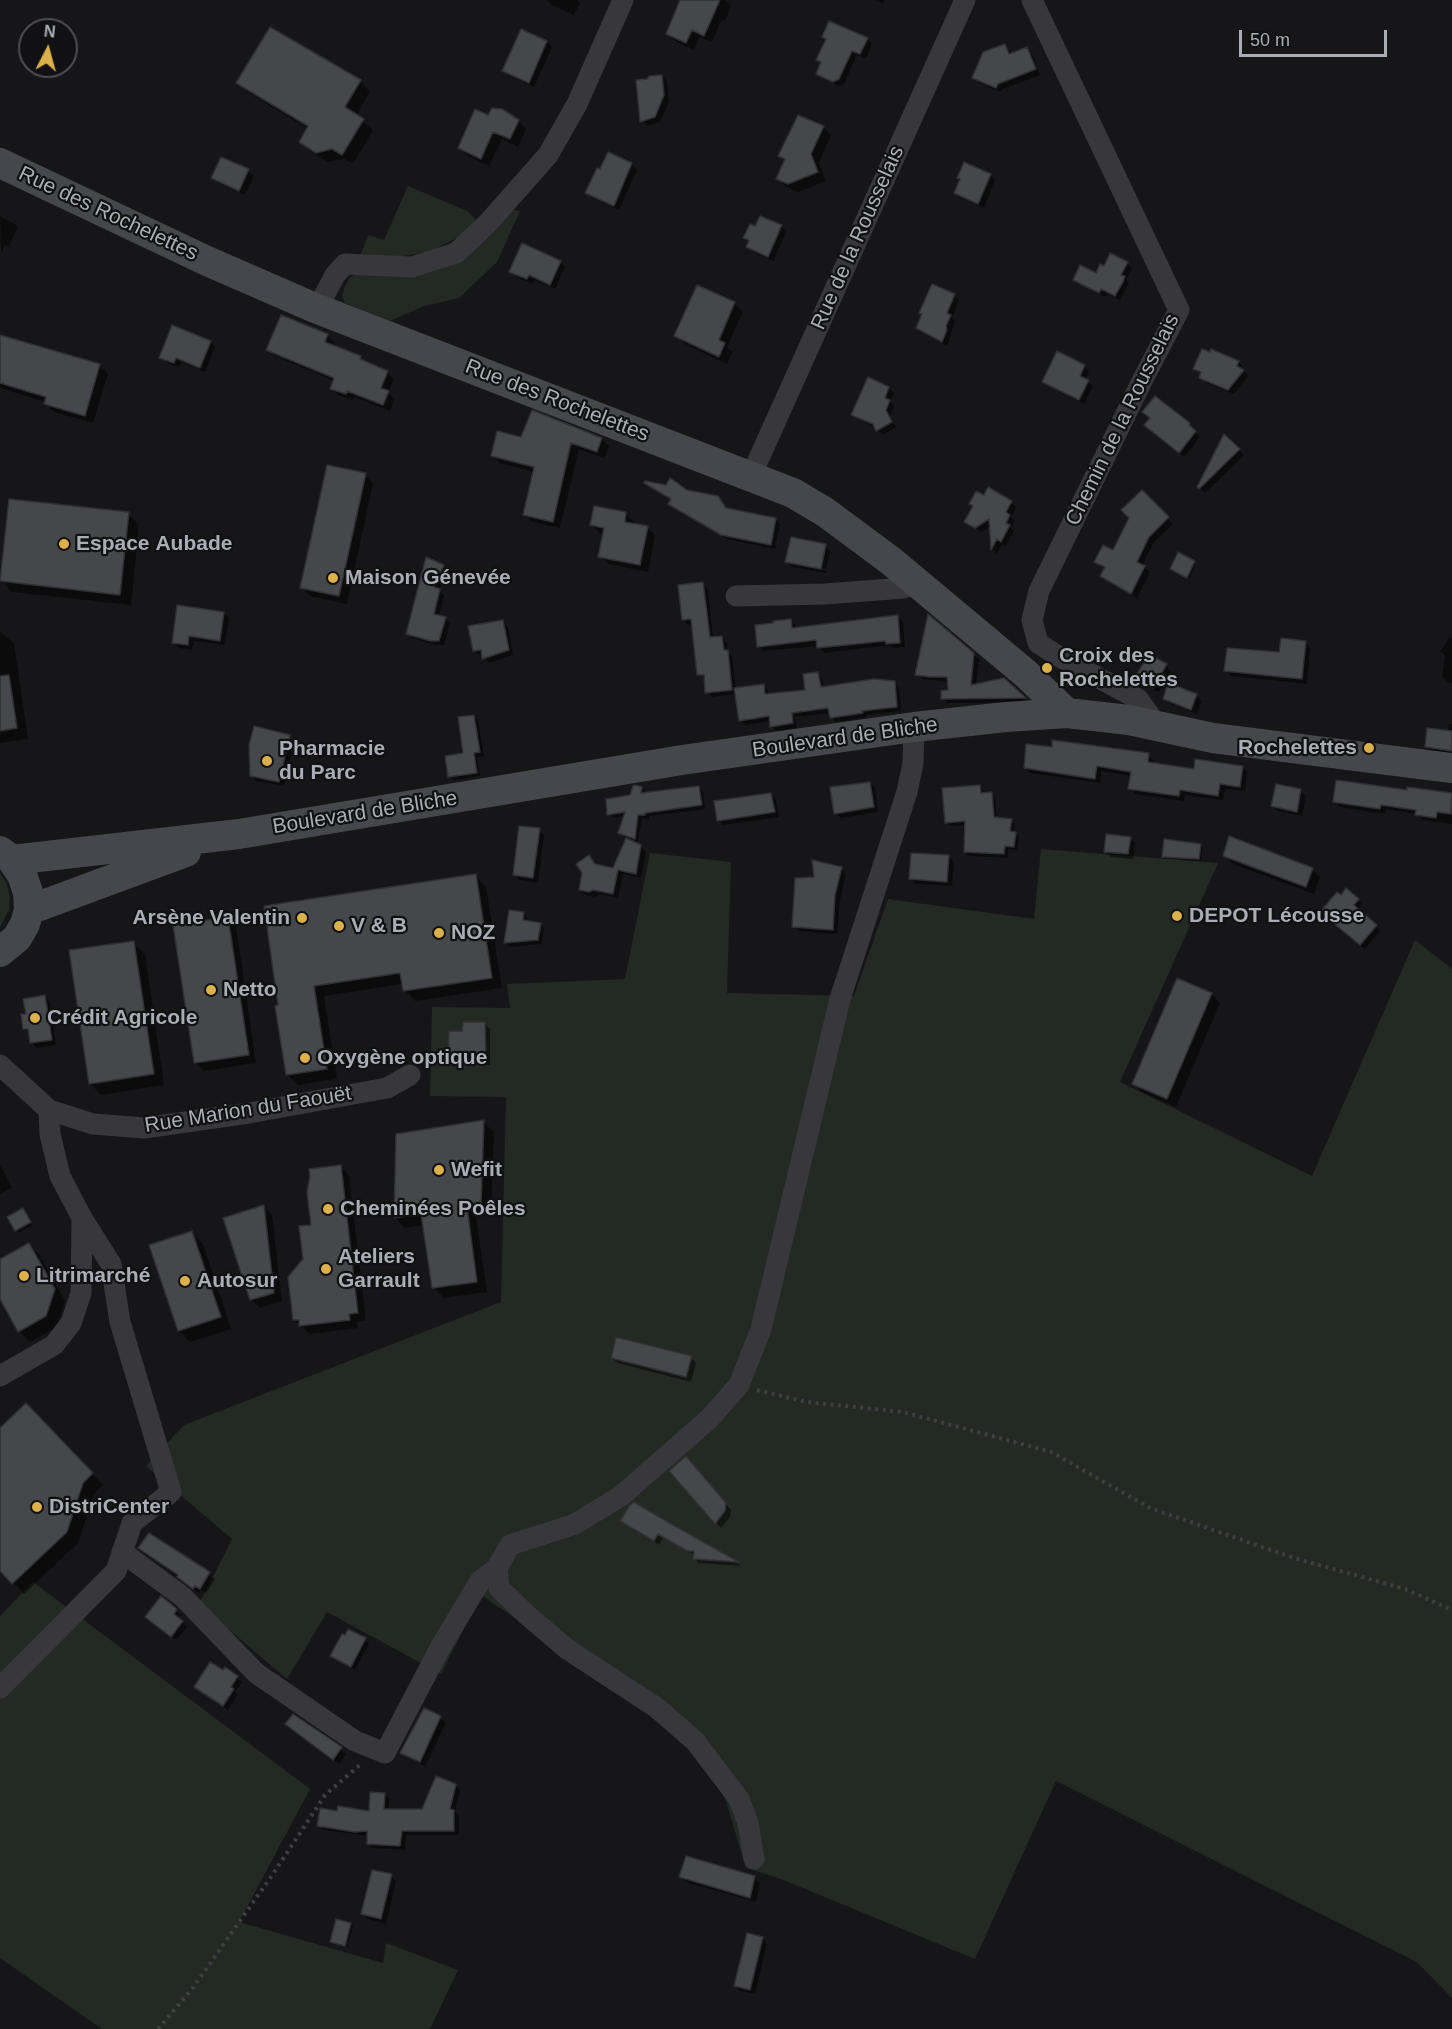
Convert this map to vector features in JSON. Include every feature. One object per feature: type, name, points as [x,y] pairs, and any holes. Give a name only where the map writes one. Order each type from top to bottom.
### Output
[{"type":"main road","name":"Rue des Rochelettes","points":[[0,163],[207,261],[315,308],[793,493],[825,512],[915,581],[1025,673],[1067,713]]},
{"type":"main road","name":"Boulevard de Bliche","points":[[6,856],[239,834],[682,760],[914,727],[1067,713],[1129,720],[1213,738],[1452,768]]},
{"type":"main road","name":"Boulevard de Bliche","points":[[29,910],[239,834]]},
{"type":"main road","points":[[0,952],[17,938],[25,924],[29,910],[28,891],[22,874],[6,856]]},
{"type":"street","points":[[315,308],[324,296],[334,275],[345,264],[412,267],[456,253],[487,224],[548,155],[577,104],[623,0]]},
{"type":"street","name":"Rue de la Rousselais","points":[[751,476],[965,0]]},
{"type":"street","name":"Chemin de la Rousselais","points":[[1032,0],[1179,310],[1039,591],[1032,620],[1038,643],[1138,699],[1159,728]]},
{"type":"street","points":[[736,596],[825,594],[904,588],[915,581]]},
{"type":"street","points":[[122,1552],[183,1597],[256,1673],[355,1741],[385,1753],[440,1648],[480,1581],[497,1568],[510,1545],[575,1524],[621,1496],[709,1419],[738,1385],[761,1329],[840,999],[907,792],[913,763],[914,727]]},
{"type":"street","name":"Rue Marion du Faouët","points":[[0,1065],[49,1110],[93,1125],[144,1128],[249,1113],[387,1088],[410,1075]]},
{"type":"street","points":[[0,1688],[116,1571],[132,1523],[171,1492],[120,1322],[111,1264],[82,1218],[60,1176],[50,1134],[49,1110]]},
{"type":"street","points":[[0,1376],[54,1345],[71,1323],[81,1293],[82,1218]]},
{"type":"street","points":[[497,1568],[499,1588],[527,1615],[567,1648],[657,1708],[695,1741],[739,1799],[748,1823],[754,1859]]},
{"type":"path","points":[[738,1385],[807,1402],[903,1412],[1051,1452],[1150,1508],[1293,1558],[1405,1589],[1452,1610]]},
{"type":"path","points":[[158,2029],[199,1979],[325,1795],[356,1769],[375,1749]]},
{"type":"shaded area","points":[[408,186],[467,211],[477,221],[460,236],[431,251],[393,258],[361,254],[368,235],[384,240]]},
{"type":"shaded area","points":[[511,209],[520,211],[497,262],[459,298],[424,306],[390,321],[345,303],[342,296],[350,277],[361,272],[413,275]]},
{"type":"shaded area","points":[[1041,849],[1218,863],[1120,1082],[1312,1176],[1415,940],[1452,969],[1452,1998],[1417,1962],[1056,1781],[975,1959],[781,1879],[746,1868],[725,1798],[696,1753],[604,1679],[481,1595],[441,1674],[327,1612],[287,1679],[199,1604],[232,1539],[146,1466],[184,1425],[501,1302],[506,1097],[430,1096],[432,1007],[510,1008],[507,984],[625,979],[650,853],[731,862],[727,993],[854,996],[888,899],[1034,919]]},
{"type":"shaded area","points":[[0,873],[7,884],[10,897],[9,910],[0,927]]},
{"type":"shaded area","points":[[33,1582],[310,1789],[239,1922],[383,1963],[386,1943],[458,1970],[430,2029],[102,2029],[0,1958],[0,1616]]},
{"type":"building","points":[[680,0],[720,0],[704,36],[692,30],[686,43],[666,34]]},
{"type":"building","points":[[829,21],[868,38],[860,54],[852,51],[839,79],[833,82],[816,74],[821,62],[816,60],[826,39],[822,37]]},
{"type":"building","points":[[270,27],[361,80],[345,107],[364,119],[342,155],[332,149],[316,153],[299,142],[308,126],[236,83]]},
{"type":"building","points":[[521,29],[547,41],[529,83],[502,71]]},
{"type":"building","points":[[1005,44],[1009,54],[1027,47],[1036,69],[998,84],[996,88],[972,78],[983,52]]},
{"type":"building","points":[[662,75],[664,95],[655,117],[640,122],[636,80]]},
{"type":"building","points":[[492,108],[502,109],[519,120],[510,139],[493,132],[481,159],[458,148],[475,109],[488,115]]},
{"type":"building","points":[[798,115],[824,126],[811,154],[818,172],[788,184],[776,179],[785,159],[778,156]]},
{"type":"building","points":[[608,152],[632,163],[614,206],[585,193]]},
{"type":"building","points":[[221,157],[249,169],[239,191],[211,178]]},
{"type":"building","points":[[964,162],[991,174],[978,204],[954,193]]},
{"type":"building","points":[[760,216],[782,225],[768,257],[746,247],[749,240],[743,238],[750,224],[755,226]]},
{"type":"building","points":[[522,243],[561,261],[550,285],[529,275],[527,279],[509,272]]},
{"type":"building","points":[[1110,253],[1128,262],[1121,275],[1125,276],[1123,282],[1115,296],[1101,289],[1099,293],[1073,280],[1080,265],[1096,273],[1100,264],[1104,266]]},
{"type":"building","points":[[932,284],[955,294],[947,313],[951,315],[942,342],[916,328],[922,314],[919,313]]},
{"type":"building","points":[[697,285],[735,302],[719,340],[725,343],[719,357],[674,336]]},
{"type":"building","points":[[281,315],[328,334],[325,342],[361,356],[360,359],[388,371],[381,388],[389,391],[383,405],[347,391],[346,394],[330,389],[334,378],[266,350]]},
{"type":"building","points":[[172,325],[211,341],[200,368],[176,358],[174,363],[159,358]]},
{"type":"building","points":[[0,335],[100,364],[85,416],[44,404],[46,397],[0,383]]},
{"type":"building","points":[[1202,349],[1210,352],[1211,349],[1239,361],[1237,366],[1244,370],[1228,390],[1199,378],[1201,372],[1193,369]]},
{"type":"building","points":[[1057,351],[1085,365],[1080,376],[1089,380],[1079,400],[1042,382]]},
{"type":"building","points":[[868,377],[889,387],[885,398],[890,400],[886,410],[892,422],[876,431],[873,424],[851,415]]},
{"type":"building","points":[[1155,396],[1190,423],[1189,425],[1196,431],[1179,453],[1144,425],[1150,418],[1142,412]]},
{"type":"building","points":[[532,410],[602,438],[597,452],[571,443],[553,522],[523,515],[534,467],[491,456],[497,431],[521,437]]},
{"type":"building","points":[[1224,434],[1240,449],[1199,489],[1197,487]]},
{"type":"building","points":[[327,465],[366,473],[339,596],[300,588]]},
{"type":"building","points":[[670,478],[687,490],[718,496],[726,508],[776,518],[771,545],[721,535],[668,504],[671,499],[644,483],[645,481],[666,485]]},
{"type":"building","points":[[988,487],[1012,501],[1006,512],[1010,515],[1006,523],[1010,525],[1001,542],[997,539],[991,550],[989,519],[975,528],[964,522],[973,506],[969,504],[976,491],[984,495]]},
{"type":"building","points":[[1142,490],[1169,517],[1149,537],[1137,562],[1145,566],[1131,594],[1100,576],[1105,567],[1094,562],[1103,545],[1113,550],[1129,518],[1121,510]]},
{"type":"building","name":"Espace Aubade","points":[[9,499],[129,512],[120,595],[0,581]]},
{"type":"building","points":[[594,506],[626,512],[625,522],[648,526],[640,565],[598,557],[604,528],[590,525]]},
{"type":"building","points":[[791,537],[826,544],[821,569],[785,562]]},
{"type":"building","points":[[1178,552],[1195,561],[1187,578],[1170,569]]},
{"type":"building","points":[[426,557],[444,565],[434,587],[440,589],[434,614],[446,617],[439,641],[406,634]]},
{"type":"building","points":[[703,582],[710,637],[722,636],[724,650],[728,650],[732,690],[705,693],[704,675],[697,675],[691,619],[682,620],[678,585]]},
{"type":"building","points":[[177,605],[224,612],[220,641],[189,636],[188,645],[172,643]]},
{"type":"building","points":[[928,614],[974,653],[971,685],[1004,678],[1026,698],[941,699],[941,691],[948,690],[947,677],[915,675]]},
{"type":"building","points":[[898,615],[900,643],[886,644],[885,641],[817,648],[816,640],[757,647],[755,625],[791,619],[792,628]]},
{"type":"building","points":[[503,620],[509,650],[482,659],[481,650],[473,651],[468,626]]},
{"type":"building","points":[[1281,638],[1306,641],[1302,679],[1224,671],[1227,648],[1279,652]]},
{"type":"building","points":[[1149,654],[1167,664],[1153,688],[1134,679]]},
{"type":"building","points":[[818,672],[821,687],[874,679],[895,681],[897,707],[830,718],[828,708],[792,713],[793,723],[770,727],[769,716],[739,721],[734,688],[764,684],[765,694],[805,690],[803,674]]},
{"type":"building","points":[[9,675],[17,728],[0,731],[0,676]]},
{"type":"building","points":[[1168,683],[1197,694],[1191,710],[1163,699]]},
{"type":"building","points":[[474,715],[480,752],[474,753],[477,773],[448,777],[445,756],[463,753],[458,717]]},
{"type":"building","name":"Pharmacie du Parc","points":[[254,726],[290,735],[279,782],[250,776],[249,745]]},
{"type":"building","points":[[1427,728],[1452,731],[1452,751],[1425,747]]},
{"type":"building","points":[[1052,740],[1149,753],[1148,762],[1194,769],[1195,759],[1243,766],[1240,787],[1220,784],[1218,796],[1180,790],[1179,796],[1128,789],[1131,772],[1097,766],[1095,779],[1024,768],[1026,744],[1052,747]]},
{"type":"building","points":[[1336,780],[1407,790],[1407,787],[1452,793],[1451,814],[1437,812],[1436,818],[1415,815],[1416,810],[1381,805],[1380,809],[1333,802]]},
{"type":"building","points":[[870,782],[874,807],[834,814],[830,787]]},
{"type":"building","points":[[1276,784],[1301,789],[1297,812],[1271,806]]},
{"type":"building","points":[[635,785],[642,787],[641,793],[699,786],[702,805],[638,815],[635,839],[618,833],[625,812],[607,815],[606,799],[630,795]]},
{"type":"building","points":[[980,785],[981,793],[992,792],[994,817],[1012,819],[1010,831],[1016,832],[1014,847],[1005,846],[1004,854],[964,852],[965,821],[945,823],[942,788]]},
{"type":"building","points":[[771,793],[775,812],[717,821],[714,801]]},
{"type":"building","points":[[519,826],[540,828],[533,878],[513,875]]},
{"type":"building","points":[[1106,834],[1131,837],[1128,854],[1104,852]]},
{"type":"building","points":[[1229,836],[1313,868],[1306,887],[1223,856]]},
{"type":"building","points":[[626,838],[641,845],[636,874],[618,870],[613,894],[579,890],[582,873],[576,864],[589,855],[595,864],[613,868]]},
{"type":"building","points":[[1164,839],[1201,844],[1199,859],[1162,857]]},
{"type":"building","points":[[911,853],[949,855],[947,882],[909,879]]},
{"type":"building","points":[[812,860],[842,867],[835,895],[833,930],[792,927],[795,878],[814,877]]},
{"type":"building","points":[[476,874],[492,978],[403,991],[400,973],[314,986],[327,1069],[286,1075],[275,1006],[278,1005],[264,906]]},
{"type":"building","points":[[1346,888],[1359,899],[1354,905],[1377,925],[1360,945],[1320,912],[1337,892],[1341,895]]},
{"type":"building","points":[[509,910],[524,912],[523,920],[541,923],[538,940],[504,943]]},
{"type":"building","name":"Netto","points":[[228,917],[249,1055],[194,1063],[173,925]]},
{"type":"building","points":[[134,941],[154,1074],[89,1084],[69,950]]},
{"type":"building","points":[[1177,978],[1212,993],[1167,1099],[1132,1084]]},
{"type":"building","name":"Crédit Agricole","points":[[45,995],[52,1040],[30,1043],[28,1029],[23,1029],[21,1014],[26,1014],[23,999]]},
{"type":"building","points":[[463,1022],[485,1022],[486,1060],[470,1060],[470,1054],[448,1054],[449,1031],[462,1031]]},
{"type":"building","name":"Wefit","points":[[484,1120],[481,1205],[467,1207],[477,1282],[432,1288],[421,1214],[394,1218],[396,1134]]},
{"type":"building","name":"Ateliers Garrault","points":[[341,1165],[358,1313],[349,1314],[350,1320],[299,1326],[299,1320],[293,1320],[288,1277],[303,1259],[299,1226],[311,1225],[307,1192],[309,1169]]},
{"type":"building","points":[[264,1205],[274,1293],[250,1300],[223,1218]]},
{"type":"building","points":[[23,1208],[31,1222],[15,1231],[7,1217]]},
{"type":"building","name":"Autosur","points":[[192,1231],[221,1317],[178,1331],[149,1245]]},
{"type":"building","name":"Litrimarché","points":[[29,1243],[55,1289],[46,1316],[18,1332],[0,1299],[0,1259]]},
{"type":"building","points":[[616,1337],[692,1356],[686,1377],[611,1358]]},
{"type":"building","name":"DistriCenter","points":[[26,1403],[93,1473],[83,1483],[67,1532],[12,1584],[0,1571],[0,1428]]},
{"type":"building","points":[[686,1456],[726,1503],[725,1511],[715,1524],[669,1471]]},
{"type":"building","points":[[634,1502],[739,1562],[693,1559],[694,1551],[687,1551],[658,1534],[654,1541],[620,1521]]},
{"type":"building","points":[[149,1533],[210,1572],[200,1589],[195,1586],[193,1589],[177,1577],[178,1575],[138,1548]]},
{"type":"building","points":[[161,1596],[177,1609],[174,1614],[183,1621],[171,1637],[145,1617]]},
{"type":"building","points":[[348,1629],[366,1638],[351,1667],[330,1656],[342,1634],[345,1635]]},
{"type":"building","points":[[210,1662],[223,1670],[225,1667],[238,1676],[231,1687],[234,1689],[223,1706],[194,1687]]},
{"type":"building","points":[[424,1708],[441,1716],[420,1762],[400,1753]]},
{"type":"building","points":[[293,1714],[342,1747],[333,1760],[285,1724]]},
{"type":"building","points":[[436,1776],[456,1784],[450,1809],[454,1810],[454,1831],[402,1831],[400,1846],[367,1844],[367,1831],[355,1832],[317,1826],[320,1808],[337,1811],[338,1806],[369,1811],[370,1792],[385,1793],[384,1809],[422,1809]]},
{"type":"building","points":[[686,1856],[755,1876],[750,1898],[679,1877]]},
{"type":"building","points":[[372,1870],[392,1874],[381,1919],[361,1914]]},
{"type":"building","points":[[336,1919],[351,1923],[345,1946],[330,1942]]},
{"type":"building","points":[[747,1933],[763,1937],[750,1990],[734,1986]]},
{"type":"place","name":"Espace Aubade","points":[[64,544]]},
{"type":"place","name":"Maison Génevée","points":[[333,578]]},
{"type":"place","name":"Croix des Rochelettes","points":[[1047,668]]},
{"type":"place","name":"Rochelettes","points":[[1369,748]]},
{"type":"place","name":"Pharmacie du Parc","points":[[267,761]]},
{"type":"place","name":"DEPOT Lécousse","points":[[1177,916]]},
{"type":"place","name":"Arsène Valentin","points":[[302,918]]},
{"type":"place","name":"V & B","points":[[339,926]]},
{"type":"place","name":"NOZ","points":[[439,933]]},
{"type":"place","name":"Netto","points":[[211,990]]},
{"type":"place","name":"Crédit Agricole","points":[[35,1018]]},
{"type":"place","name":"Oxygène optique","points":[[305,1058]]},
{"type":"place","name":"Wefit","points":[[439,1170]]},
{"type":"place","name":"Cheminées Poêles","points":[[328,1209]]},
{"type":"place","name":"Ateliers Garrault","points":[[326,1269]]},
{"type":"place","name":"Litrimarché","points":[[24,1276]]},
{"type":"place","name":"Autosur","points":[[185,1281]]},
{"type":"place","name":"DistriCenter","points":[[37,1507]]}]
